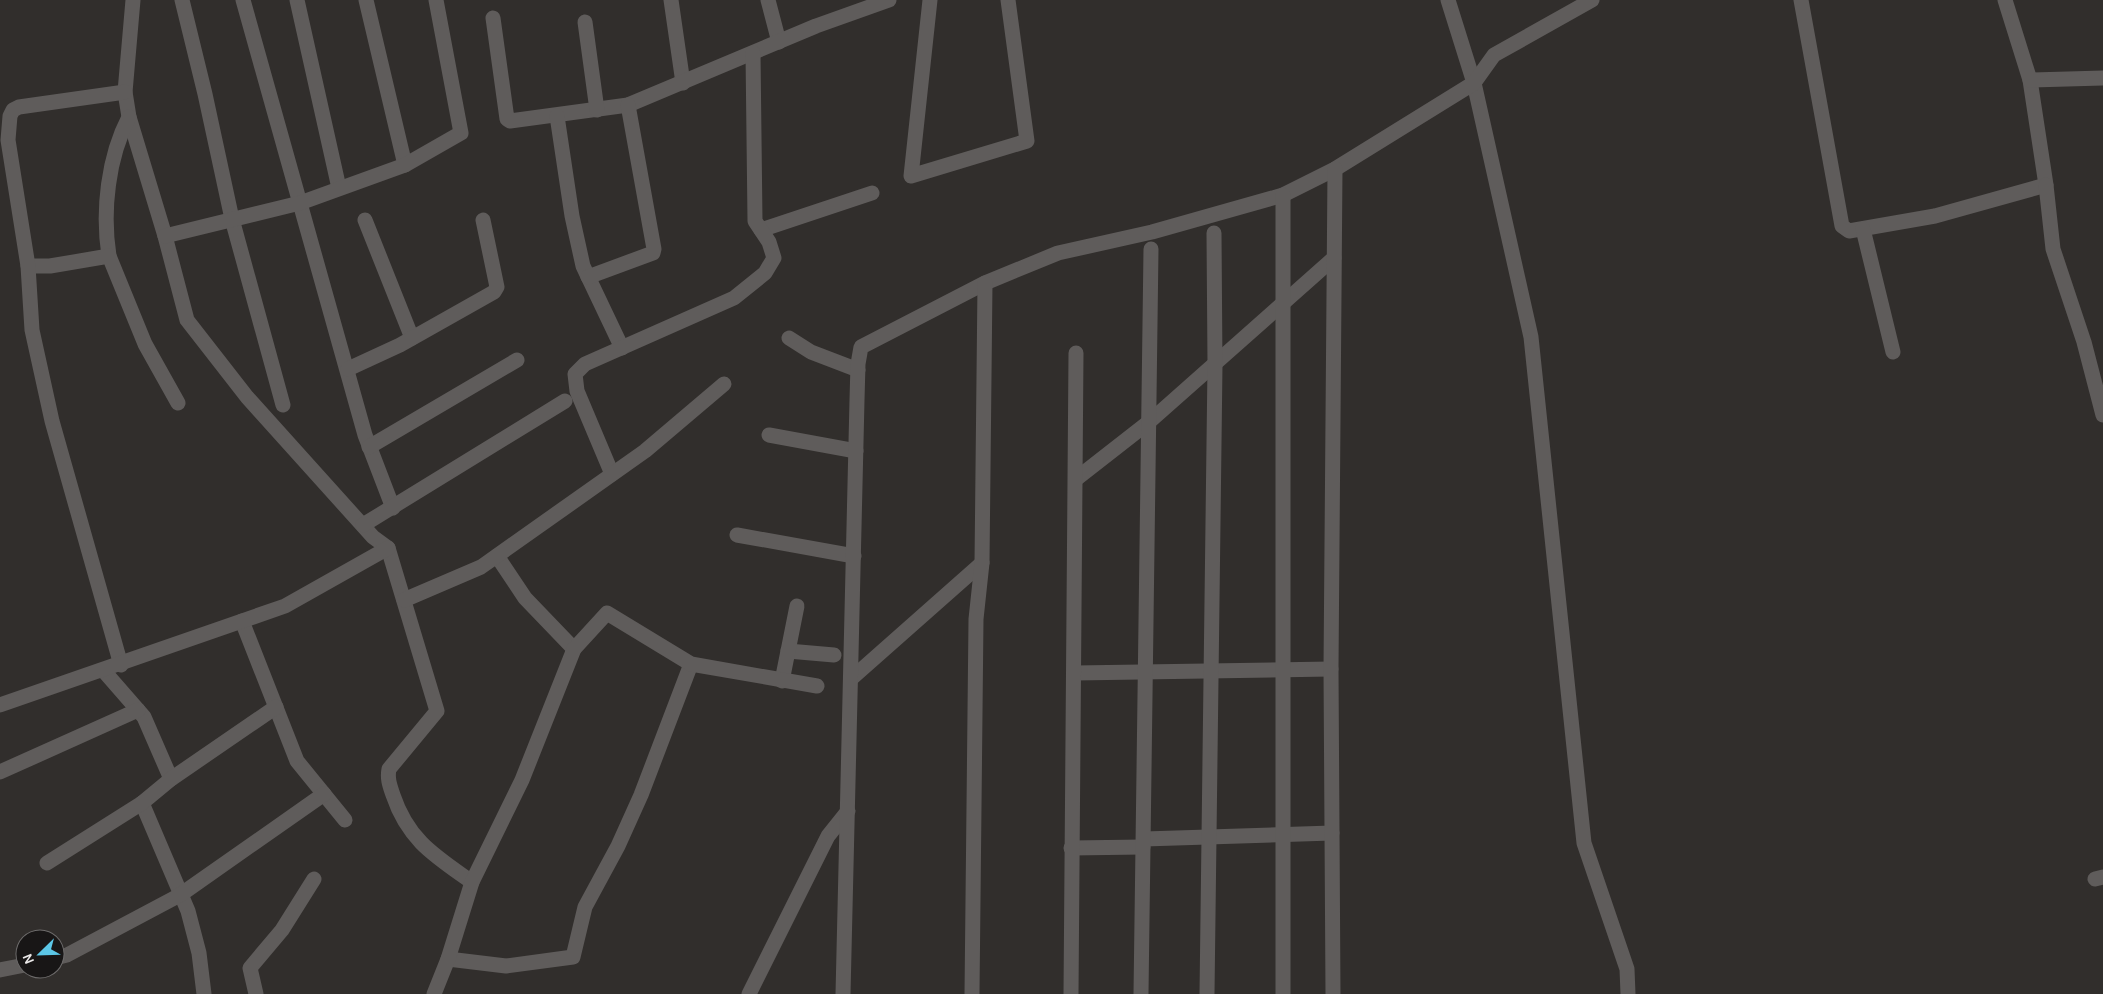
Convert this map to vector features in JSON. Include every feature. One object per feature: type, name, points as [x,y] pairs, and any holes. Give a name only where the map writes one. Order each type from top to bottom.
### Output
[{"type":"street","points":[[133,0],[125,92],[129,117],[165,236],[187,320],[247,397],[363,525],[388,548],[437,711],[389,769],[388,778],[400,817],[428,851],[472,882]]},
{"type":"street","points":[[182,0],[205,94],[232,219],[283,405]]},
{"type":"street","points":[[243,0],[369,447],[393,508]]},
{"type":"street","points":[[297,0],[339,188]]},
{"type":"street","points":[[366,0],[405,165]]},
{"type":"street","points":[[165,236],[300,203],[405,165],[461,133],[436,0]]},
{"type":"street","points":[[671,0],[683,84]]},
{"type":"street","points":[[768,0],[779,42]]},
{"type":"street","points":[[493,18],[507,119],[510,121],[628,105],[683,84],[816,26],[889,0]]},
{"type":"street","points":[[930,0],[910,176],[1027,141],[1008,0]]},
{"type":"street","points":[[1448,0],[1474,83],[1530,337],[1584,843],[1626,969],[1628,994]]},
{"type":"street","points":[[843,994],[858,370],[861,346],[985,283],[1058,253],[1152,232],[1284,195],[1336,169],[1474,83],[1494,55],[1592,0]]},
{"type":"street","points":[[1801,0],[1842,226],[1849,231],[1935,216],[2046,185]]},
{"type":"street","points":[[2005,0],[2030,80],[2046,185],[2052,249],[2084,342],[2103,416]]},
{"type":"street","points":[[585,22],[597,110]]},
{"type":"street","points":[[612,474],[577,391],[575,374],[586,364],[734,298],[765,273],[774,258],[769,242],[755,221],[753,53]]},
{"type":"street","points":[[2030,80],[2103,78]]},
{"type":"street","points":[[121,664],[52,421],[32,330],[28,266],[4,140],[10,116],[13,110],[20,107],[125,92]]},
{"type":"street","points":[[588,277],[653,253],[654,249],[628,105]]},
{"type":"street","points":[[557,116],[572,216],[583,266],[622,348]]},
{"type":"street","points":[[129,117],[114,157],[106,233],[109,256],[145,344],[178,403]]},
{"type":"street","points":[[1333,994],[1330,669],[1336,169]]},
{"type":"street","points":[[761,230],[872,193]]},
{"type":"street","points":[[1283,994],[1284,195]]},
{"type":"street","points":[[366,220],[412,338]]},
{"type":"street","points":[[348,369],[412,338],[494,292],[496,287],[483,220]]},
{"type":"street","points":[[1863,229],[1893,352]]},
{"type":"street","points":[[1207,994],[1215,365],[1214,233]]},
{"type":"street","points":[[1141,994],[1151,249]]},
{"type":"street","points":[[28,266],[50,266],[109,256]]},
{"type":"street","points":[[1076,479],[1149,422],[1284,305],[1334,258]]},
{"type":"street","points":[[972,994],[976,619],[982,563],[985,283]]},
{"type":"street","points":[[789,338],[811,352],[858,370]]},
{"type":"street","points":[[1071,994],[1076,353]]},
{"type":"street","points":[[369,447],[517,360]]},
{"type":"street","points":[[404,600],[481,567],[645,451],[724,384]]},
{"type":"street","points":[[363,525],[565,401]]},
{"type":"street","points":[[769,435],[856,451]]},
{"type":"street","points":[[737,535],[854,556]]},
{"type":"street","points":[[0,705],[285,606],[388,548]]},
{"type":"street","points":[[496,556],[525,598],[574,649]]},
{"type":"street","points":[[852,678],[982,563]]},
{"type":"street","points":[[782,681],[797,606]]},
{"type":"street","points":[[434,994],[448,959],[472,882],[522,780],[574,649],[607,613],[691,664],[817,686]]},
{"type":"street","points":[[242,621],[297,761],[345,820]]},
{"type":"street","points":[[788,651],[834,655]]},
{"type":"street","points":[[448,959],[506,966],[573,957],[585,907],[618,846],[641,795],[691,664]]},
{"type":"street","points":[[1075,673],[1330,669]]},
{"type":"street","points":[[103,670],[144,717],[170,779]]},
{"type":"street","points":[[47,863],[142,803],[170,779],[276,707]]},
{"type":"street","points":[[0,772],[138,710]]},
{"type":"street","points":[[65,956],[180,896],[324,794]]},
{"type":"street","points":[[142,803],[188,911],[199,953],[204,994]]},
{"type":"street","points":[[749,994],[828,836],[848,811]]},
{"type":"street","points":[[1071,848],[1209,836],[1332,833]]},
{"type":"street","points":[[256,994],[250,968],[282,930],[314,879]]},
{"type":"street","points":[[0,970],[15,967]]}]
